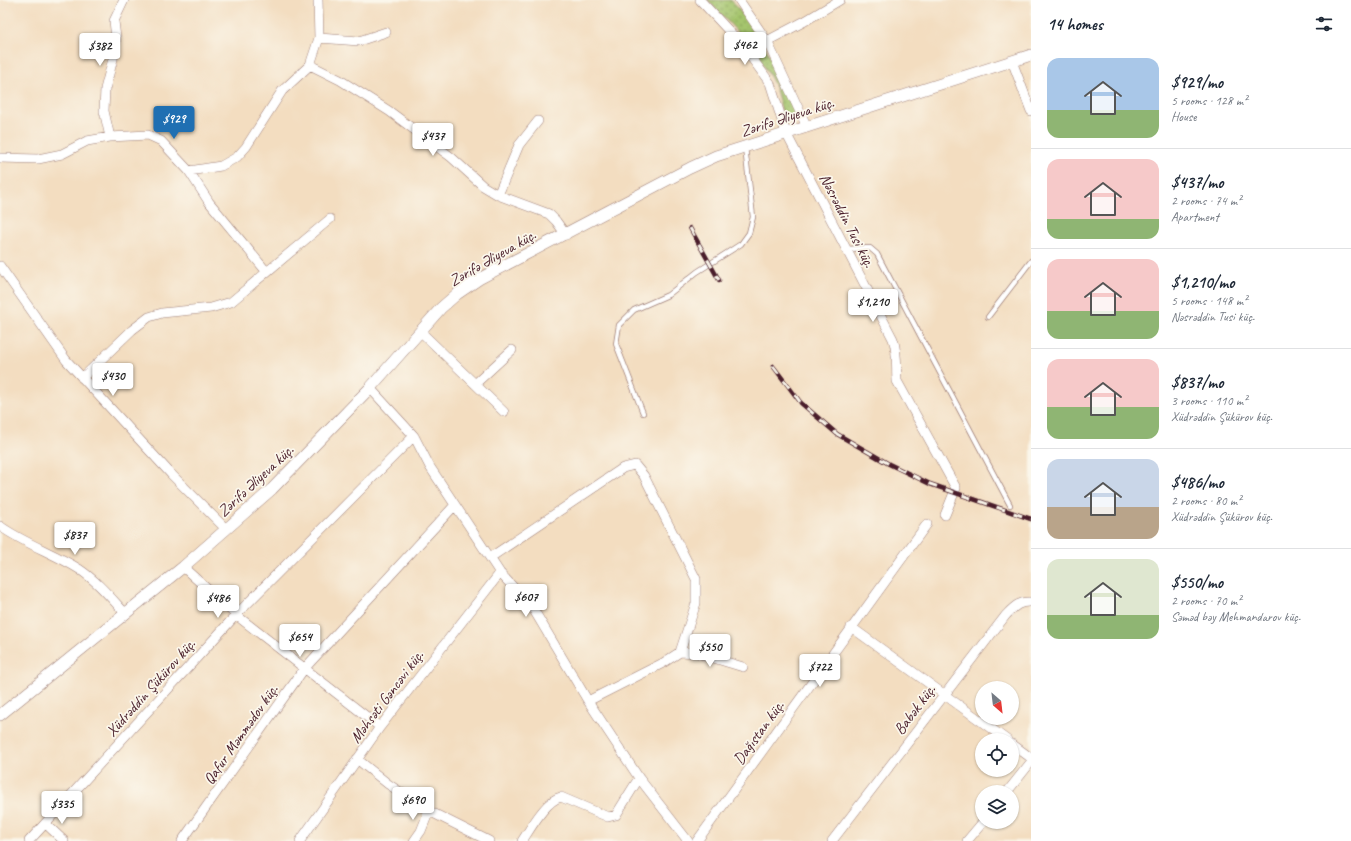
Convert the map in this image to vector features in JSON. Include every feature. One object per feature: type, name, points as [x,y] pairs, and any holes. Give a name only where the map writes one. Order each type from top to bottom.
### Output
[{"type":"street","points":[[110,137],[104,111],[105,89],[116,38],[114,21],[124,0]]},
{"type":"street","points":[[189,171],[221,166],[237,157],[246,147],[282,91],[310,65],[319,38],[318,0]]},
{"type":"street","name":"Nəsrəddin Tusi küç.","points":[[700,0],[743,46],[770,83],[786,133],[893,340],[897,351],[896,367],[900,387],[955,484],[956,488],[945,515]]},
{"type":"street","points":[[739,0],[766,41],[807,127]]},
{"type":"street","points":[[766,41],[806,21],[840,0]]},
{"type":"street","points":[[319,38],[359,41],[386,32]]},
{"type":"street","name":"Zərifə Əliyeva küç.","points":[[0,715],[183,567],[272,489],[370,388],[440,308],[479,279],[566,235],[690,168],[745,146],[1031,55]]},
{"type":"street","points":[[1012,62],[1031,111]]},
{"type":"street","points":[[310,65],[340,80],[389,111],[451,157],[484,186],[498,194],[549,214],[566,235]]},
{"type":"street","points":[[498,194],[519,145],[538,121]]},
{"type":"street","points":[[0,158],[38,159],[62,154],[87,141],[110,137],[148,136],[161,141],[189,171],[208,202],[266,271]]},
{"type":"street","points":[[82,378],[132,330],[149,317],[162,313],[211,308],[231,302],[245,292],[266,271],[330,219]]},
{"type":"street","points":[[0,266],[66,360],[171,474],[226,529]]},
{"type":"street","points":[[420,330],[504,412]]},
{"type":"street","points":[[475,384],[512,350]]},
{"type":"street","points":[[370,388],[414,436],[430,467],[491,557],[500,573],[532,607],[588,701],[639,778],[688,841]]},
{"type":"street","name":"Xüdrəddin Şükürov küç.","points":[[29,841],[236,615],[414,436]]},
{"type":"street","points":[[491,557],[623,468],[635,465],[644,476],[696,579],[696,603],[680,652],[663,664],[588,701]]},
{"type":"street","name":"Qafur Məmmədov küç.","points":[[182,841],[304,669],[455,504]]},
{"type":"street","name":"Dağıstan küç.","points":[[697,841],[927,524]]},
{"type":"street","points":[[0,526],[19,539],[78,569],[101,587],[126,614]]},
{"type":"street","points":[[183,567],[236,615],[380,727]]},
{"type":"street","name":"Məhsəti Gəncəvi küç.","points":[[300,841],[380,727],[500,573]]},
{"type":"street","name":"Babək küç.","points":[[832,841],[944,694],[1006,616],[1016,605],[1028,602]]},
{"type":"street","points":[[851,627],[997,733]]},
{"type":"street","points":[[680,652],[697,653],[743,667]]},
{"type":"street","points":[[1019,749],[1031,758]]},
{"type":"street","points":[[357,759],[388,784],[429,811],[488,841]]},
{"type":"street","points":[[1013,785],[1031,762]]},
{"type":"street","points":[[522,841],[548,804],[555,798],[561,797],[608,817],[616,815],[639,778]]},
{"type":"street","points":[[414,841],[421,831],[429,811]]},
{"type":"street","points":[[46,824],[64,841]]},
{"type":"street","points":[[967,841],[977,829]]},
{"type":"lane","points":[[643,413],[616,344],[619,325],[634,310],[668,295],[697,272],[741,244],[749,233],[753,217],[745,146]]},
{"type":"lane","points":[[846,249],[870,248],[877,254],[1010,504]]},
{"type":"lane","points":[[988,317],[1031,262]]},
{"type":"green space","points":[[707,0],[731,0],[733,2],[754,29],[770,56],[798,116],[784,120],[774,84],[761,62],[753,50]]},
{"type":"railway","points":[[690,228],[719,280]]},
{"type":"railway","points":[[773,366],[801,403],[837,434],[889,464],[930,484],[1031,519]]}]
